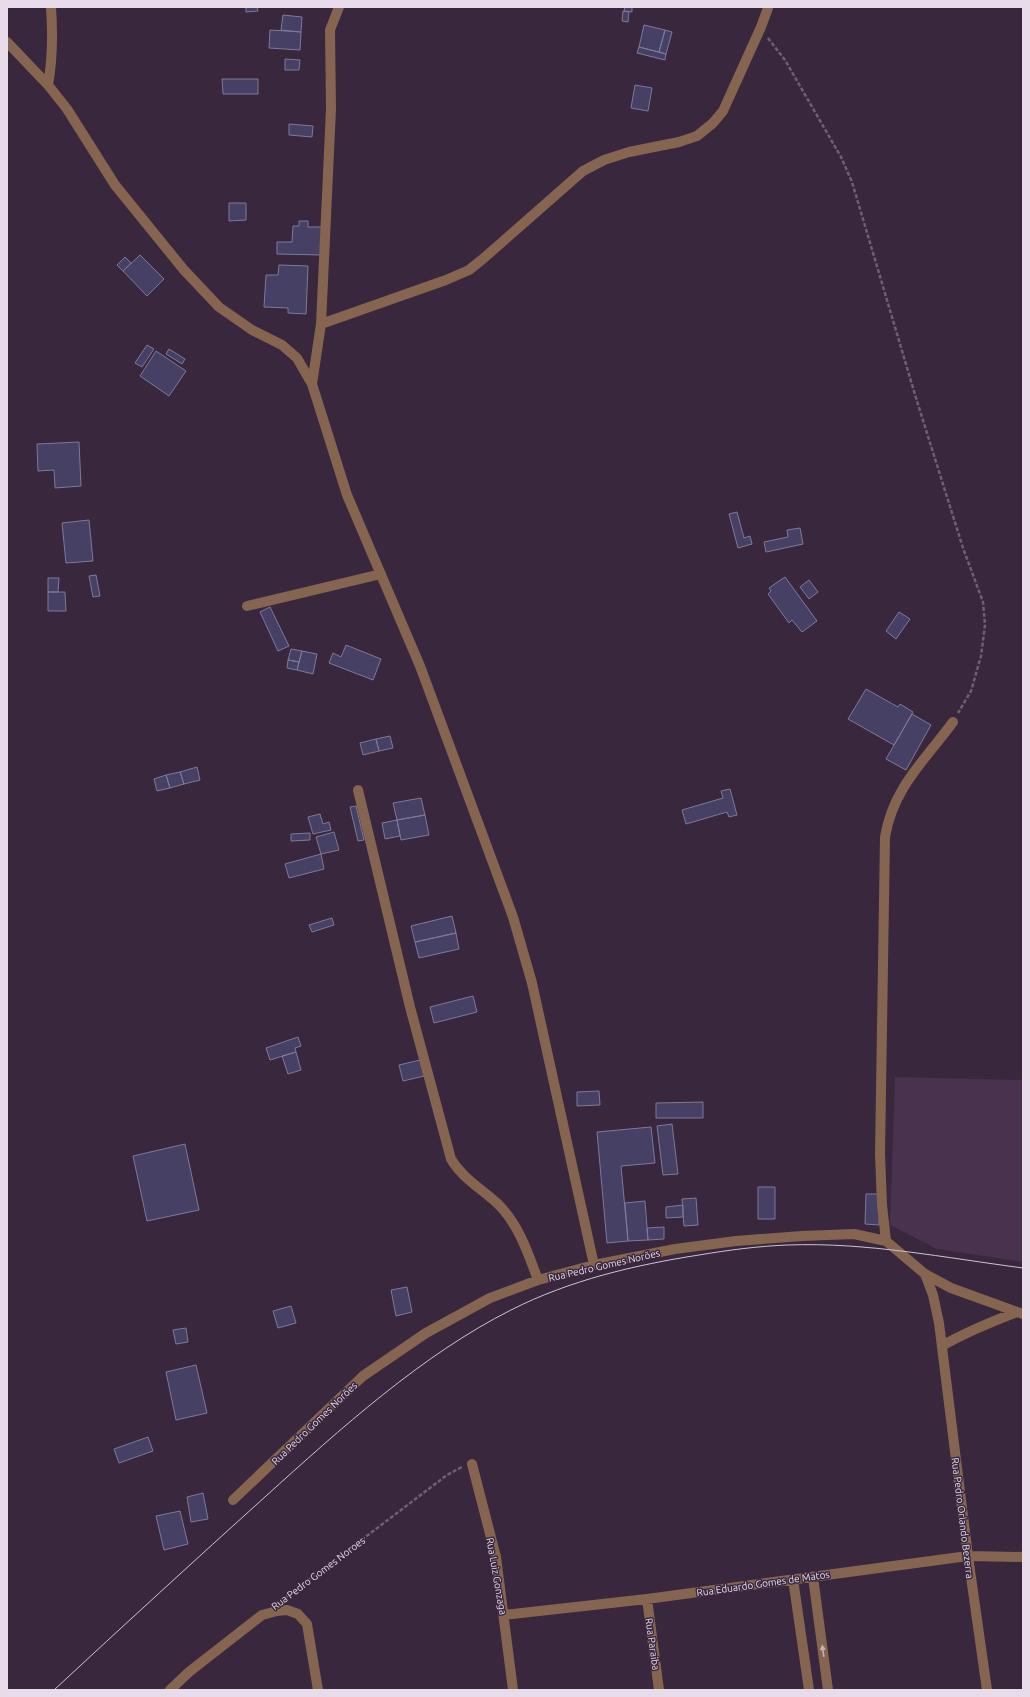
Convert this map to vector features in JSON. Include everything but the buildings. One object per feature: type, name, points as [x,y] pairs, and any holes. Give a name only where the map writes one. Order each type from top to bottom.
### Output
[{"type":"street","points":[[48,85],[52,65],[54,40],[51,7]]},
{"type":"street","points":[[312,384],[321,324],[330,109],[330,30],[339,7]]},
{"type":"street","points":[[321,324],[446,280],[469,270],[583,172],[604,160],[629,152],[679,142],[697,136],[713,123],[723,111],[768,8]]},
{"type":"street","points":[[7,42],[48,85],[67,109],[115,185],[184,270],[219,307],[252,330],[282,345],[297,358],[312,384],[347,495],[420,666],[513,917],[532,983],[594,1265]]},
{"type":"street","points":[[247,606],[381,574]]},
{"type":"street","points":[[886,1241],[882,1205],[880,1154],[885,837],[895,803],[906,780],[953,722]]},
{"type":"street","points":[[358,790],[410,1007],[450,1159],[456,1168],[498,1205],[515,1225],[538,1280]]},
{"type":"street","name":"Rua Pedro Gomes Norões","points":[[233,1500],[363,1376],[426,1333],[490,1298],[538,1280],[594,1265],[675,1249],[736,1241],[854,1234],[886,1241],[925,1274]]},
{"type":"street","points":[[925,1274],[951,1288],[1020,1313]]},
{"type":"street","name":"Rua Pedro Orlando Bezerra","points":[[925,1274],[933,1295],[938,1316],[968,1556],[987,1690]]},
{"type":"street","points":[[942,1346],[978,1327],[1020,1313]]},
{"type":"street","name":"Rua Luiz Gonzaga","points":[[472,1464],[496,1557],[513,1690]]},
{"type":"street","name":"Rua Eduardo Gomes de Matos","points":[[504,1615],[647,1599],[968,1556],[1023,1558]]},
{"type":"street","points":[[813,1577],[828,1690]]},
{"type":"street","points":[[793,1579],[809,1690]]},
{"type":"street","name":"Rua Paraiba","points":[[647,1599],[660,1690]]},
{"type":"street","name":"Rua Pedro Gomes Noroes","points":[[170,1690],[218,1649],[262,1615],[288,1610],[298,1614],[307,1624],[318,1690]]},
{"type":"path","points":[[761,27],[785,60],[841,157],[852,182],[918,405],[963,548],[983,602],[985,625],[981,656],[970,691],[953,722]]},
{"type":"path","name":"Rua Pedro Gomes Noroes","points":[[281,1601],[447,1475],[458,1468],[472,1464]]},
{"type":"shaded area","points":[[895,1077],[1023,1080],[1023,1262],[937,1249],[890,1225]]},
{"type":"tram line","points":[[54,1690],[352,1420],[446,1348],[478,1328],[533,1299],[580,1282],[627,1269],[675,1259],[744,1248],[818,1245],[877,1248],[1023,1268]]}]
